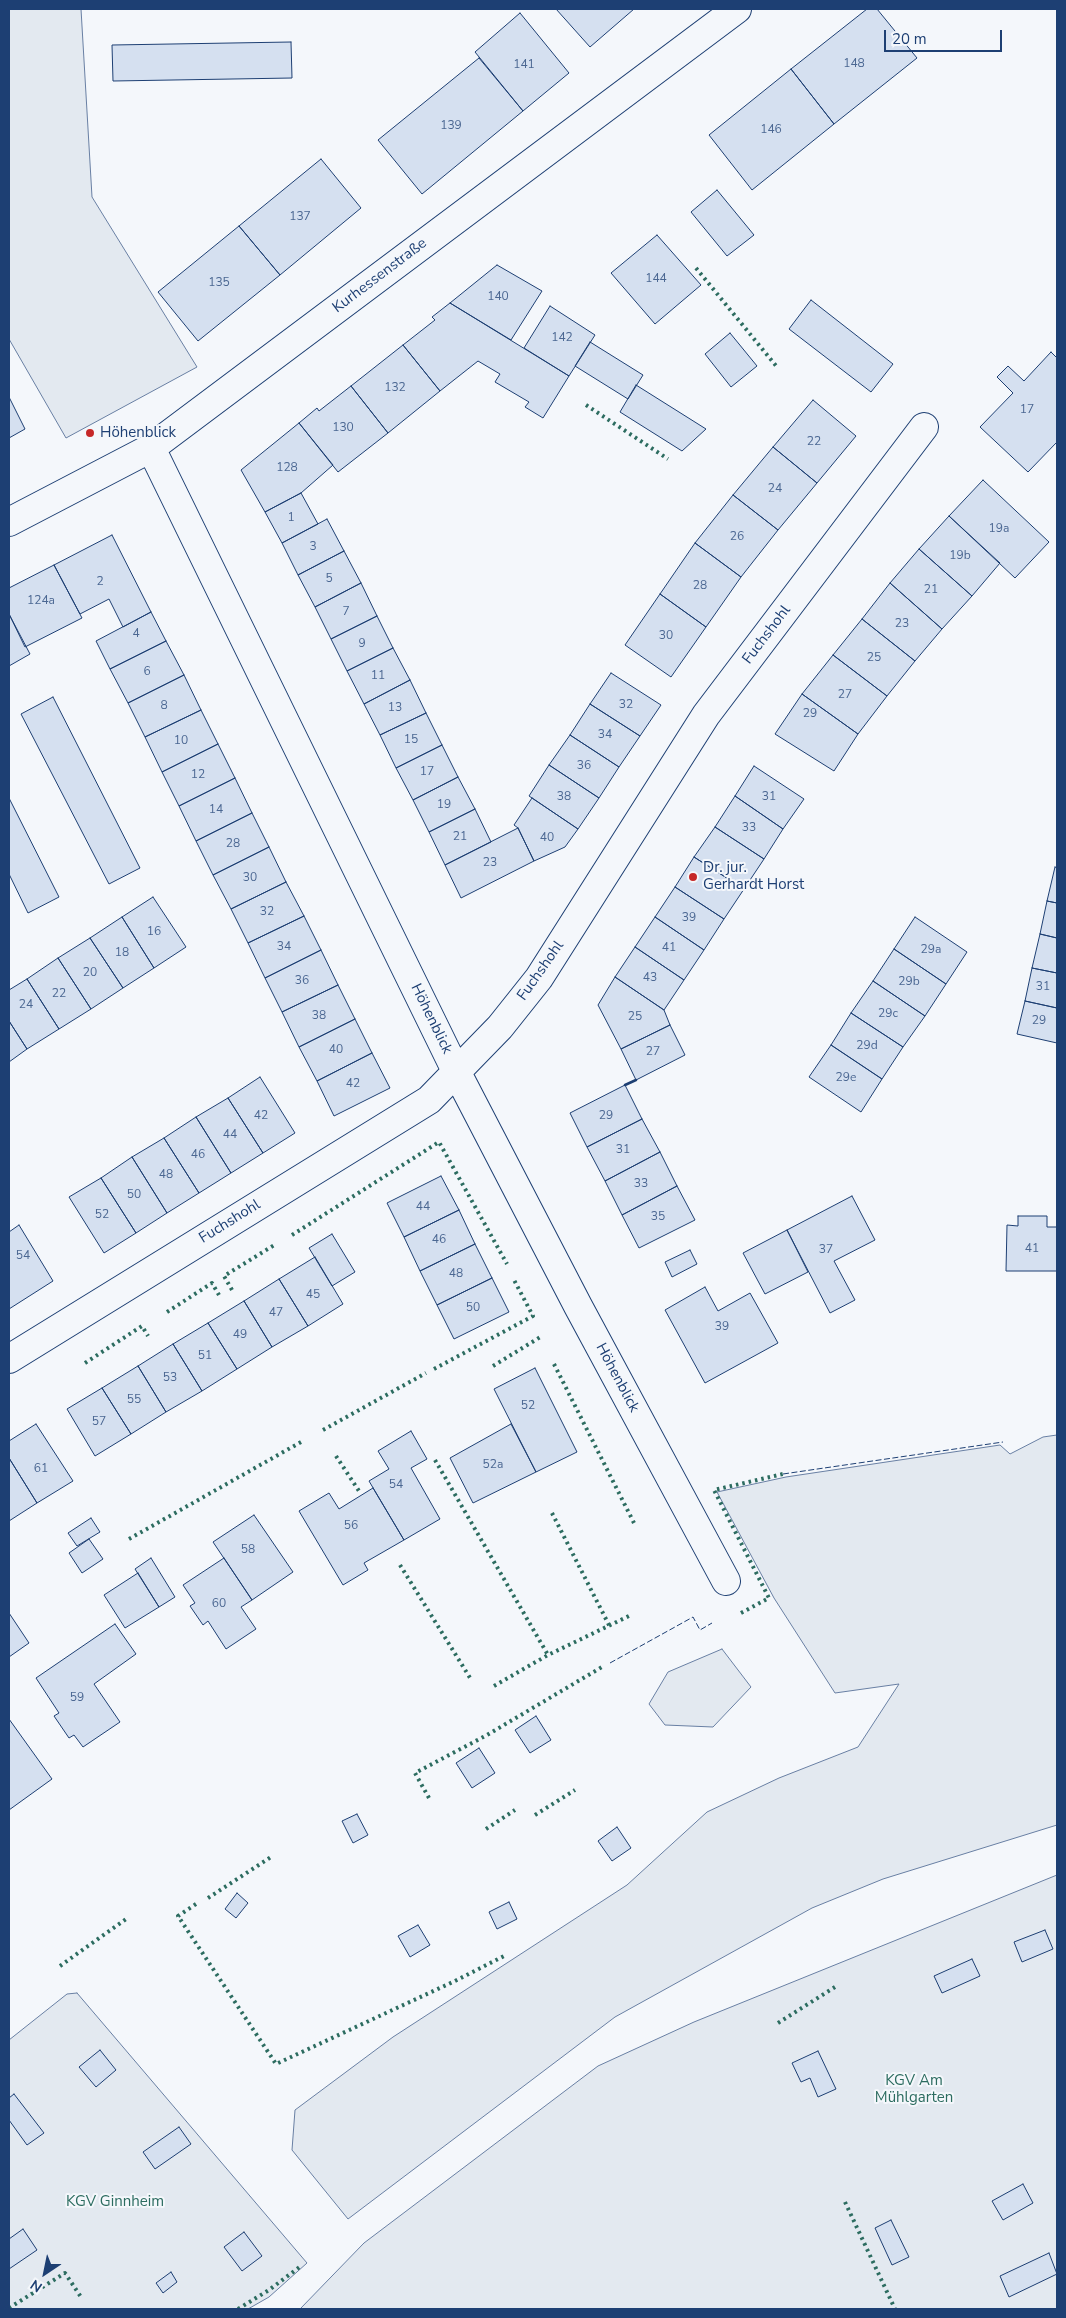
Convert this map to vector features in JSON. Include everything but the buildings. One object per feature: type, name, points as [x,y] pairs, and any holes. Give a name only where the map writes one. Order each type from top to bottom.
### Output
[{"type":"street","name":"Kurhessenstraße","points":[[9,522],[151,448],[737,9]]},
{"type":"street","name":"Fuchshohl","points":[[9,1359],[428,1100],[500,1027],[539,978],[706,715],[924,427]]},
{"type":"street","name":"Höhenblick","points":[[151,448],[456,1071],[578,1306],[726,1582]]},
{"type":"green space","points":[[9,9],[81,9],[92,197],[197,367],[66,438],[9,339]]},
{"type":"green space","points":[[1057,1435],[1057,1825],[883,1879],[812,1908],[615,2017],[348,2219],[292,2150],[295,2110],[393,2037],[627,1885],[707,1812],[779,1778],[858,1747],[899,1684],[835,1693],[774,1598],[717,1492],[786,1477],[1000,1445],[1010,1454],[1043,1437]]},
{"type":"green space","points":[[722,1649],[751,1687],[713,1727],[665,1725],[649,1704],[668,1672]]},
{"type":"green space","name":"KGV Am Mühlgarten","points":[[1057,1875],[1057,2309],[300,2309],[364,2243],[598,2066],[694,2022]]},
{"type":"green space","name":"KGV Ginnheim","points":[[77,1993],[307,2263],[269,2297],[248,2309],[9,2309],[9,2040],[67,1994]]},
{"type":"hedge","points":[[696,268],[777,367]]},
{"type":"hedge","points":[[586,405],[668,459]]},
{"type":"hedge","points":[[292,1235],[439,1142],[507,1264]]},
{"type":"hedge","points":[[232,1290],[224,1276],[276,1244]]},
{"type":"hedge","points":[[434,1369],[533,1316],[513,1278]]},
{"type":"hedge","points":[[167,1312],[212,1283],[219,1295]]},
{"type":"hedge","points":[[85,1363],[142,1326],[148,1336]]},
{"type":"hedge","points":[[493,1366],[542,1336]]},
{"type":"hedge","points":[[554,1364],[634,1523]]},
{"type":"hedge","points":[[323,1430],[426,1373]]},
{"type":"hedge","points":[[129,1539],[301,1442]]},
{"type":"hedge","points":[[336,1456],[359,1491]]},
{"type":"hedge","points":[[435,1460],[548,1655]]},
{"type":"hedge","points":[[741,1613],[769,1598],[714,1490],[783,1474]]},
{"type":"hedge","points":[[552,1513],[610,1627]]},
{"type":"hedge","points":[[400,1565],[472,1681]]},
{"type":"hedge","points":[[494,1686],[548,1655],[629,1616]]},
{"type":"hedge","points":[[429,1798],[415,1773],[487,1735],[602,1667]]},
{"type":"hedge","points":[[535,1815],[575,1790]]},
{"type":"hedge","points":[[486,1829],[515,1810]]},
{"type":"hedge","points":[[208,1898],[271,1857]]},
{"type":"hedge","points":[[196,1904],[178,1916],[276,2064],[455,1981],[506,1955]]},
{"type":"hedge","points":[[60,1966],[126,1919]]},
{"type":"hedge","points":[[778,2023],[835,1987]]},
{"type":"hedge","points":[[845,2202],[895,2309]]},
{"type":"hedge","points":[[238,2309],[269,2290],[301,2266]]},
{"type":"hedge","points":[[9,2308],[65,2273],[81,2297]]},
{"type":"fence","points":[[783,1474],[1003,1442]]},
{"type":"fence","points":[[610,1663],[693,1617],[700,1630],[712,1623]]},
{"type":"wall","points":[[625,1085],[636,1080]]},
{"type":"place","name":"Höhenblick","points":[[90,433]]},
{"type":"place","name":"Dr. jur. Gerhardt Horst","points":[[693,877]]}]
